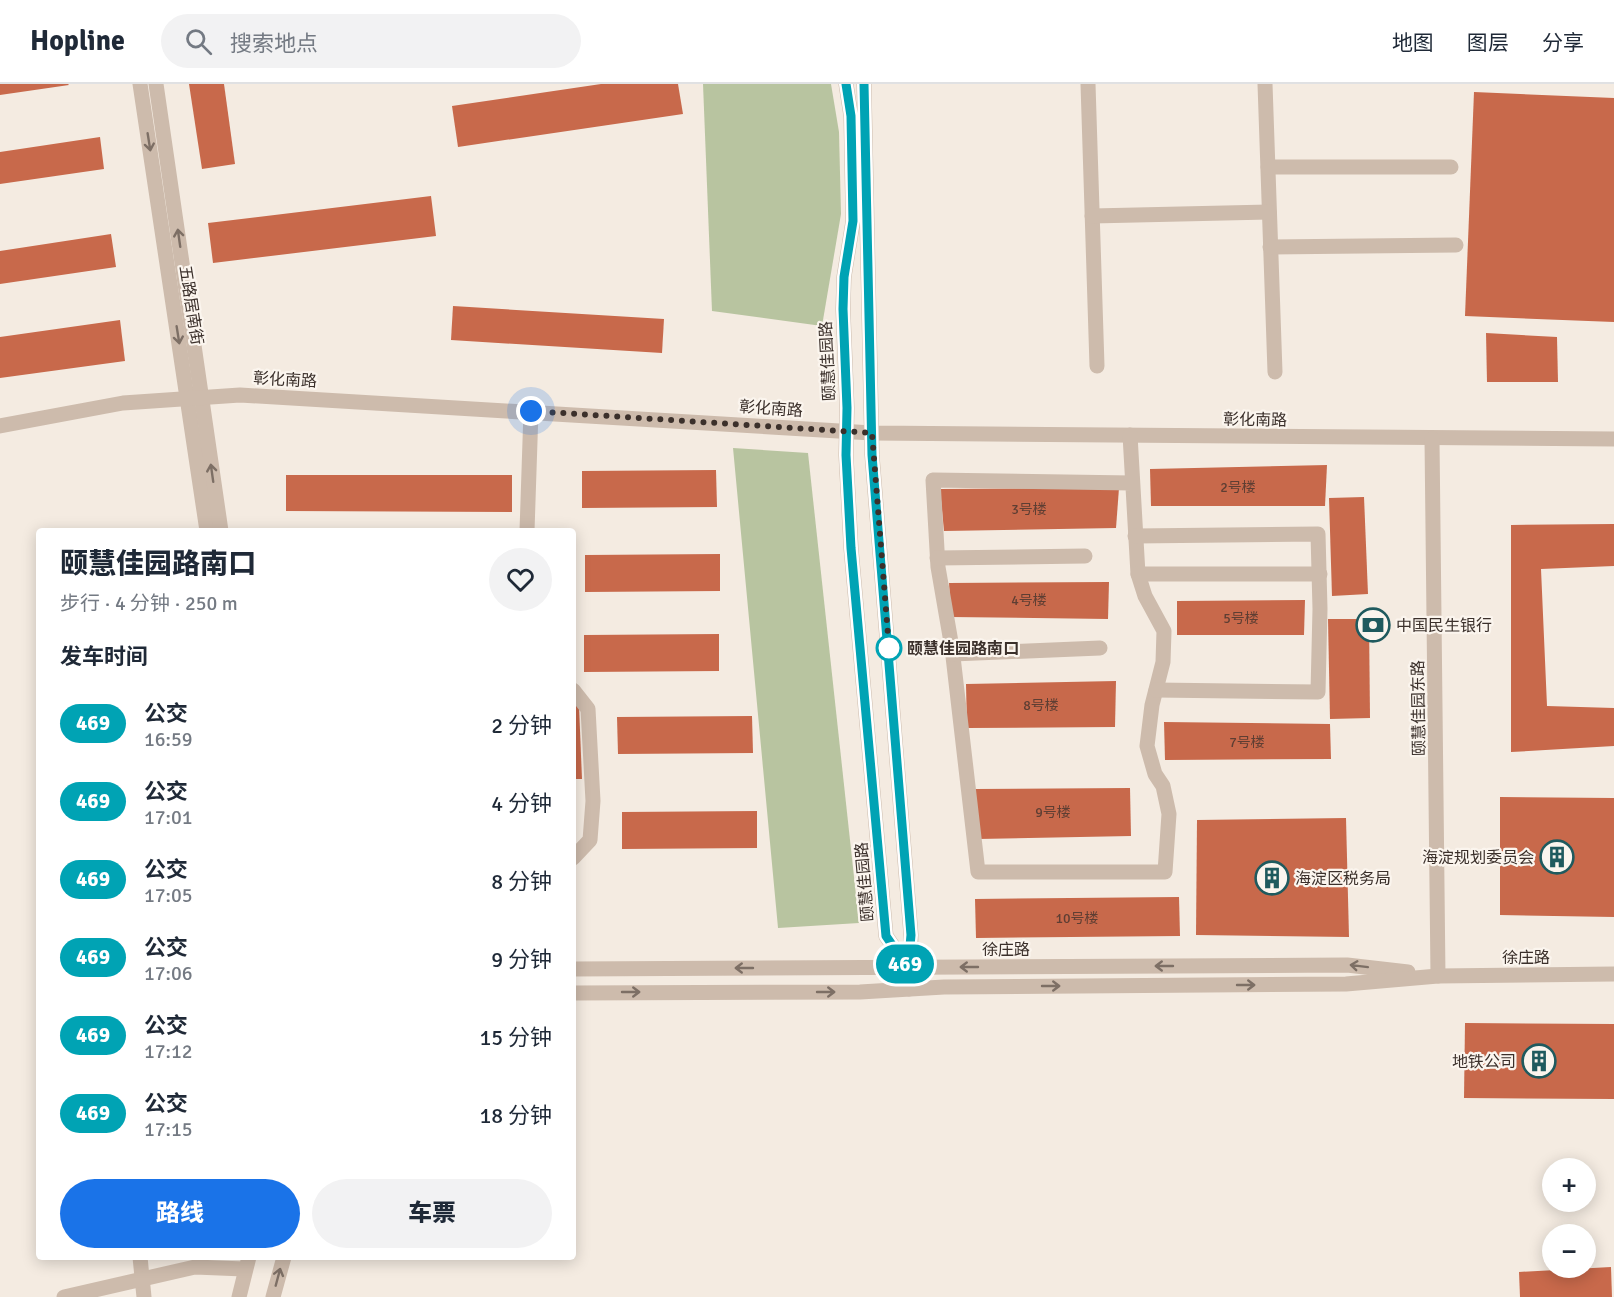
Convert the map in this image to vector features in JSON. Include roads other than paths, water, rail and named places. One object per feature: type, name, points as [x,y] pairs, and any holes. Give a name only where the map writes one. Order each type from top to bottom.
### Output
[{"type":"street","name":"五路居南街","points":[[140,84],[207,528]]},
{"type":"street","name":"五路居南街","points":[[156,84],[220,528]]},
{"type":"street","name":"颐慧佳园路","points":[[846,84],[851,116],[853,221],[844,277],[843,309],[847,408],[846,455],[851,548],[886,936],[908,968]]},
{"type":"street","points":[[864,84],[872,433],[911,935],[909,989]]},
{"type":"street","points":[[1088,84],[1097,366]]},
{"type":"street","points":[[1265,84],[1275,372]]},
{"type":"street","points":[[1268,167],[1451,167]]},
{"type":"street","points":[[1092,216],[1269,212]]},
{"type":"street","points":[[1270,247],[1456,245]]},
{"type":"street","name":"彰化南路","points":[[0,426],[123,403],[240,395],[872,433],[1614,439]]},
{"type":"street","points":[[527,528],[531,411]]},
{"type":"street","points":[[1130,435],[1138,574],[1145,597],[1164,631],[1163,662],[1147,746],[1155,774],[1163,786],[1169,814],[1165,872],[978,872],[953,654],[937,558],[933,480],[1132,483]]},
{"type":"street","name":"颐慧佳园东路","points":[[1432,439],[1438,976]]},
{"type":"street","points":[[1135,536],[1318,534],[1320,574],[1318,692],[1156,690]]},
{"type":"street","points":[[937,558],[1085,556]]},
{"type":"street","points":[[1138,574],[1320,574]]},
{"type":"street","points":[[953,654],[1100,648]]},
{"type":"street","points":[[576,694],[588,709],[593,801],[590,840],[576,855]]},
{"type":"street","name":"徐庄路","points":[[576,969],[1347,965],[1438,976]]},
{"type":"street","name":"徐庄路","points":[[576,993],[860,992],[909,989],[1346,984],[1438,976],[1614,975]]},
{"type":"street","points":[[140,1260],[144,1297]]},
{"type":"street","points":[[273,1297],[283,1260]]},
{"type":"street","points":[[64,1297],[195,1267],[247,1263],[239,1297]]},
{"type":"place","name":"中国民生银行","points":[[1373,625]]},
{"type":"place","name":"颐慧佳园路南口","points":[[889,648]]},
{"type":"place","name":"海淀规划委员会","points":[[1557,857]]},
{"type":"place","name":"海淀区税务局","points":[[1272,878]]},
{"type":"place","name":"地铁公司","points":[[1539,1061]]}]
